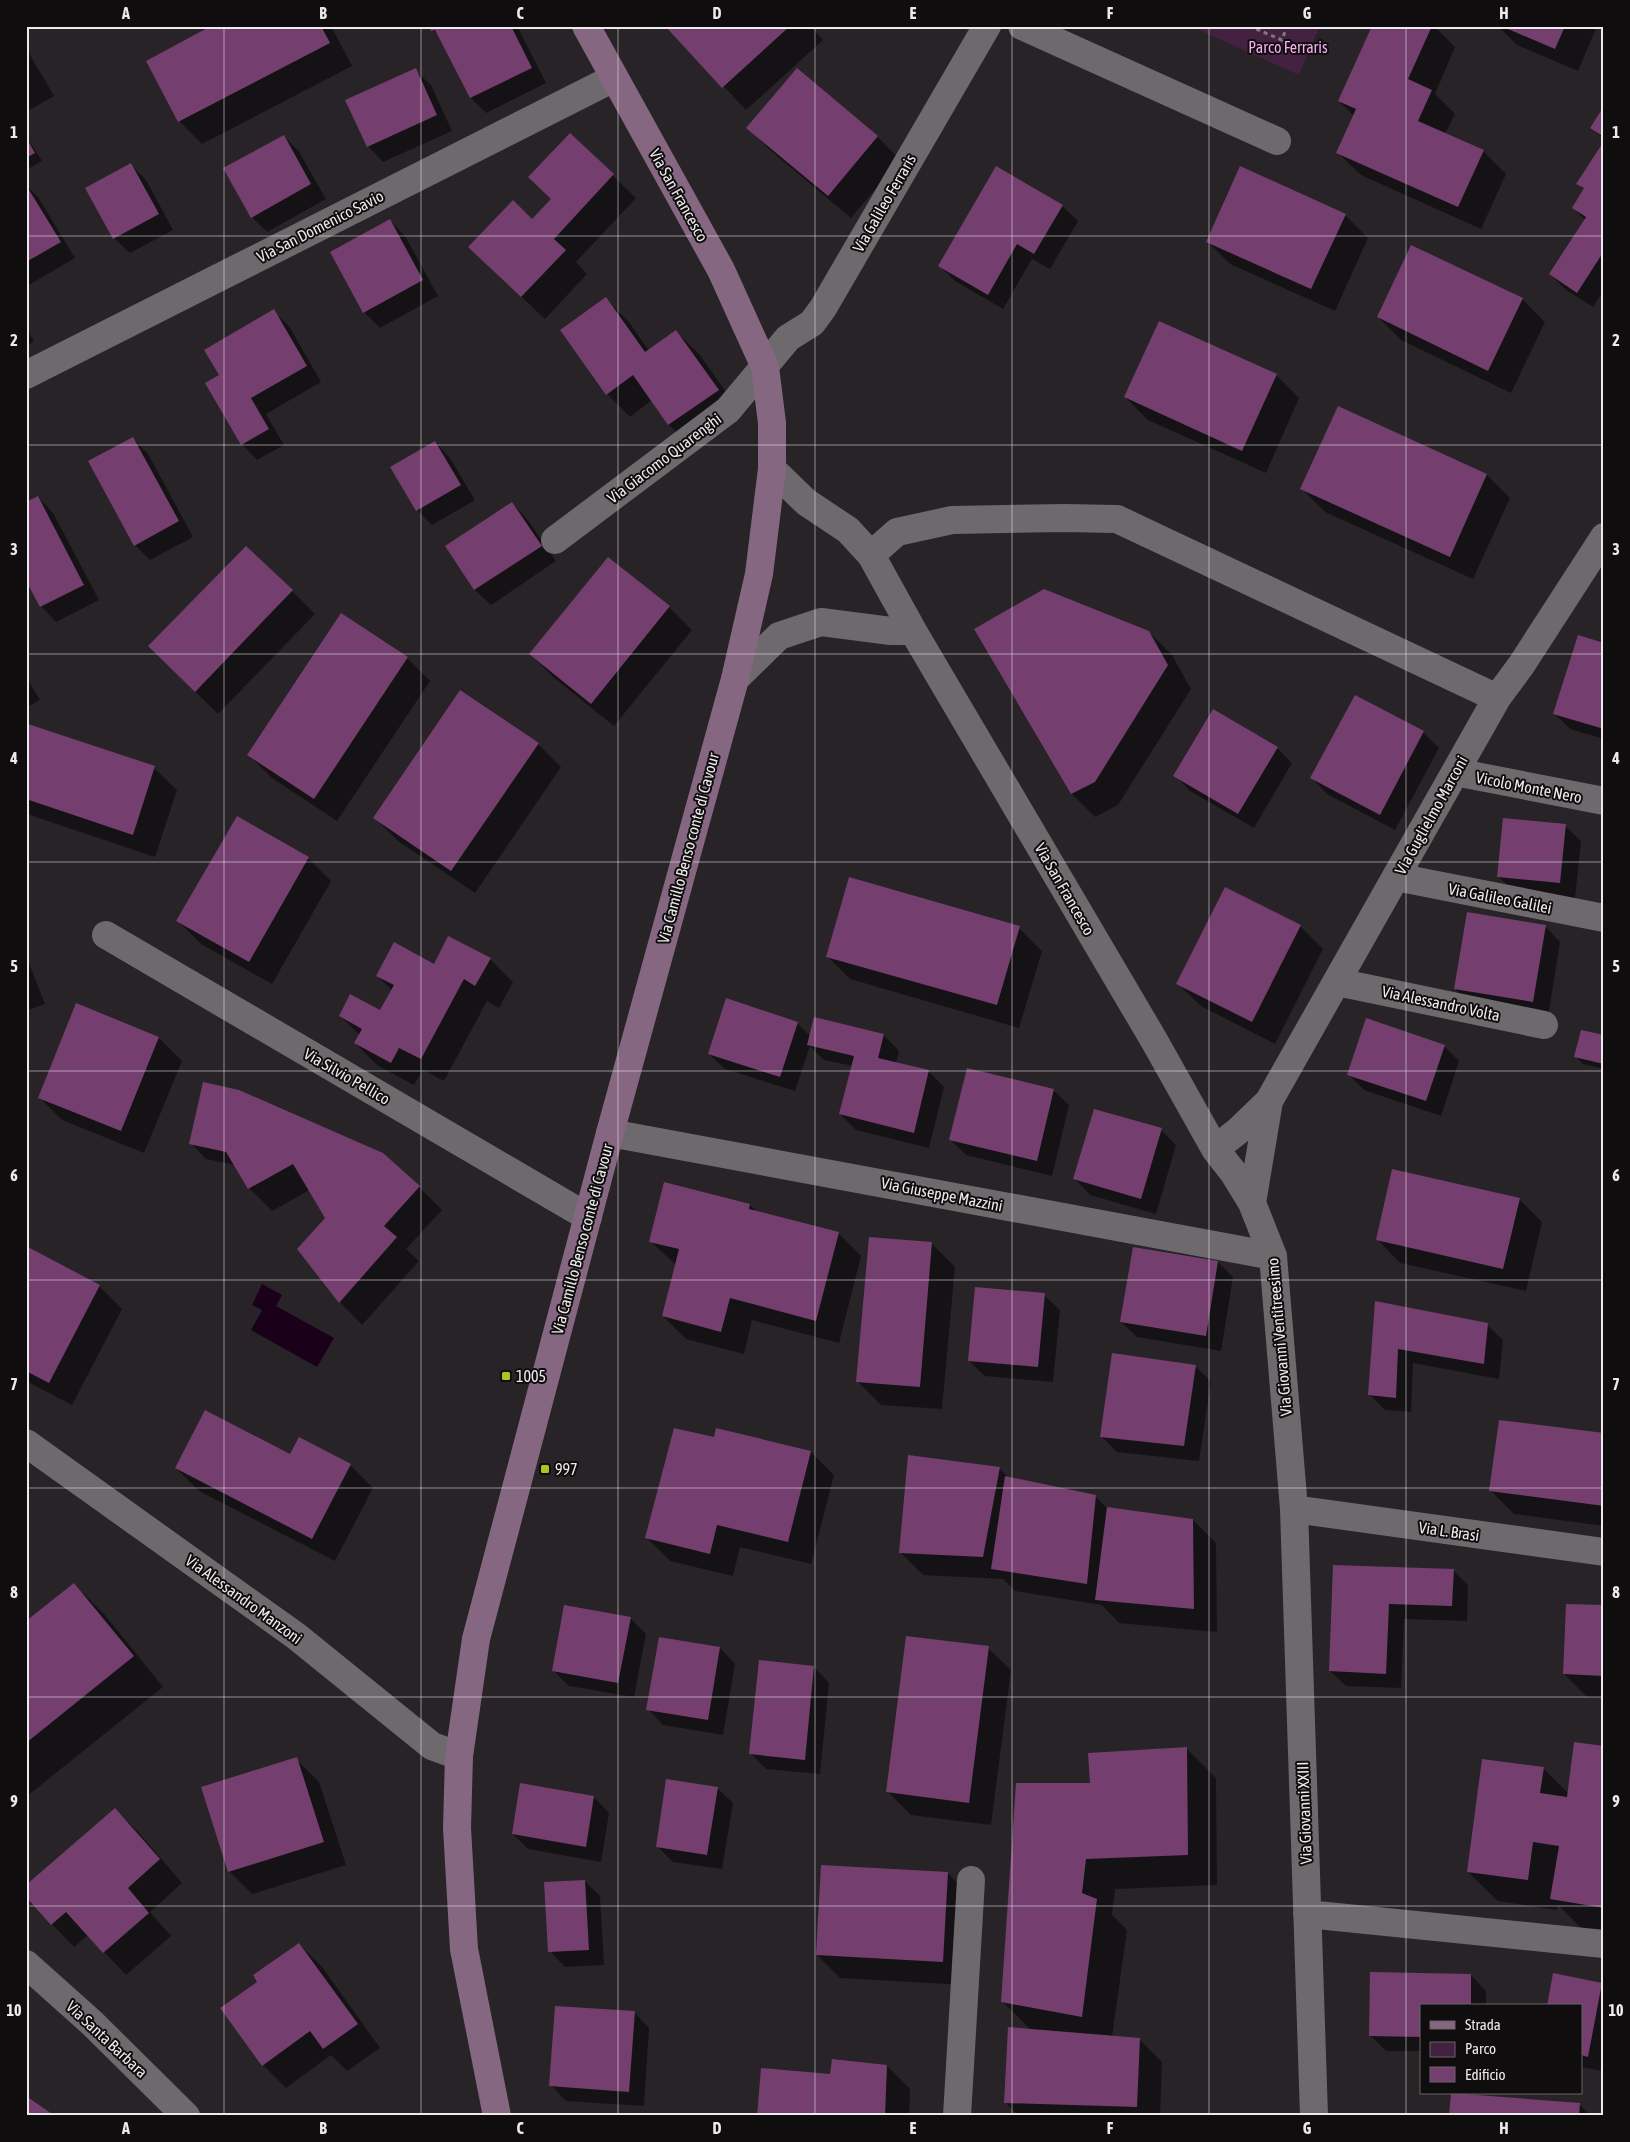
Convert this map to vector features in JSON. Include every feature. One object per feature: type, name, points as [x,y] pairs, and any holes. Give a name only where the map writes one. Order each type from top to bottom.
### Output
[{"type":"street","name":"Via San Francesco","points":[[586,26],[721,270],[765,367]]},
{"type":"street","name":"Via Galileo Ferraris","points":[[765,367],[788,338],[812,323],[823,308],[987,26]]},
{"type":"street","points":[[1022,26],[1277,141]]},
{"type":"street","name":"Via San Domenico Savio","points":[[26,375],[614,78]]},
{"type":"street","name":"Via Camillo Benso conte di Cavour","points":[[497,2116],[464,1949],[457,1828],[459,1756],[476,1639],[610,1133],[735,679],[760,574],[772,469],[772,423],[765,367]]},
{"type":"street","name":"Via Giacomo Quarenghi","points":[[555,540],[728,410],[765,367]]},
{"type":"street","name":"Via San Francesco","points":[[772,469],[806,502],[848,530],[871,555],[913,631],[1216,1149]]},
{"type":"street","points":[[871,555],[897,532],[952,520],[1116,519],[1497,698]]},
{"type":"street","name":"Via Guglielmo Marconi","points":[[1216,1149],[1269,1101],[1497,698],[1522,664],[1604,537]]},
{"type":"street","points":[[735,679],[779,636],[821,622],[891,631],[913,631]]},
{"type":"street","name":"Vicolo Monte Nero","points":[[1455,772],[1604,801]]},
{"type":"street","name":"Via Galileo Galilei","points":[[1396,877],[1604,918]]},
{"type":"street","name":"Via Silvio Pellico","points":[[106,935],[588,1216]]},
{"type":"street","name":"Via Alessandro Volta","points":[[1337,982],[1544,1025]]},
{"type":"street","name":"Via Guglielmo Marconi","points":[[1252,1203],[1269,1101]]},
{"type":"street","name":"Via Giuseppe Mazzini","points":[[610,1133],[1273,1256]]},
{"type":"street","name":"Via Giovanni Ventitreesimo","points":[[1216,1149],[1252,1203],[1273,1256],[1294,1509]]},
{"type":"street","name":"Via Alessandro Manzoni","points":[[26,1443],[296,1636],[432,1746],[459,1756]]},
{"type":"street","name":"Via L. Brasi","points":[[1294,1509],[1604,1552]]},
{"type":"street","name":"Via Giovanni XXIII","points":[[1294,1509],[1314,2116]]},
{"type":"street","points":[[957,2116],[971,1880]]},
{"type":"street","points":[[1307,1914],[1604,1944]]},
{"type":"street","name":"Via Santa Barbara","points":[[26,1964],[92,2023],[186,2116]]},
{"type":"path","points":[[1250,26],[1282,40],[1287,26]]},
{"type":"green space","name":"Parco Ferraris","points":[[1190,26],[1320,26],[1299,75]]},
{"type":"shaded area","points":[[262,1284],[282,1295],[276,1306],[334,1338],[317,1367],[251,1330],[262,1310],[252,1305]]},
{"type":"building","points":[[211,26],[321,26],[330,43],[178,122],[146,61]]},
{"type":"building","points":[[429,26],[511,26],[532,68],[470,98],[435,30],[431,31]]},
{"type":"building","points":[[665,26],[790,26],[722,88]]},
{"type":"building","points":[[1372,26],[1432,26],[1408,79],[1432,90],[1418,121],[1484,150],[1458,207],[1336,153],[1356,109],[1338,101]]},
{"type":"building","points":[[1501,26],[1565,26],[1555,49]]},
{"type":"building","points":[[416,68],[437,115],[367,147],[345,100]]},
{"type":"building","points":[[797,68],[878,136],[828,196],[746,128]]},
{"type":"building","points":[[1604,106],[1604,137],[1590,128]]},
{"type":"building","points":[[570,133],[614,174],[554,239],[566,250],[521,297],[468,247],[513,200],[532,219],[551,199],[528,177]]},
{"type":"building","points":[[284,135],[311,184],[251,218],[223,168]]},
{"type":"building","points":[[26,137],[35,153],[26,158]]},
{"type":"building","points":[[1604,141],[1604,251],[1577,293],[1549,274],[1586,217],[1572,208],[1584,188],[1576,184]]},
{"type":"building","points":[[131,163],[159,214],[113,239],[85,188]]},
{"type":"building","points":[[996,166],[1063,205],[1034,254],[1017,244],[988,295],[938,266]]},
{"type":"building","points":[[1240,166],[1346,214],[1311,289],[1206,242]]},
{"type":"building","points":[[26,185],[61,242],[26,262]]},
{"type":"building","points":[[390,219],[423,280],[363,313],[330,252]]},
{"type":"building","points":[[1411,245],[1523,298],[1488,371],[1377,317]]},
{"type":"building","points":[[606,297],[645,352],[676,330],[719,390],[668,425],[633,375],[606,395],[560,330]]},
{"type":"building","points":[[274,309],[307,366],[251,398],[269,429],[241,445],[205,383],[219,375],[204,350]]},
{"type":"building","points":[[1159,321],[1277,374],[1242,451],[1124,397]]},
{"type":"building","points":[[1338,406],[1487,474],[1450,557],[1300,489]]},
{"type":"building","points":[[133,437],[179,521],[134,546],[88,461]]},
{"type":"building","points":[[435,441],[461,485],[416,511],[390,467]]},
{"type":"building","points":[[38,496],[84,585],[40,607],[26,581],[26,502]]},
{"type":"building","points":[[512,502],[542,546],[474,590],[445,546]]},
{"type":"building","points":[[246,546],[293,590],[195,692],[148,646]]},
{"type":"building","points":[[608,557],[670,606],[591,704],[529,654]]},
{"type":"building","points":[[1044,589],[1149,631],[1168,665],[1095,782],[1071,794],[974,629]]},
{"type":"building","points":[[341,613],[408,657],[314,799],[247,755]]},
{"type":"building","points":[[1578,635],[1604,643],[1604,729],[1553,714]]},
{"type":"building","points":[[460,690],[539,743],[451,871],[373,818]]},
{"type":"building","points":[[1355,695],[1424,731],[1380,815],[1310,778]]},
{"type":"building","points":[[1213,709],[1278,747],[1238,814],[1173,776]]},
{"type":"building","points":[[28,724],[155,766],[133,835],[26,799],[26,730]]},
{"type":"building","points":[[237,816],[309,857],[249,962],[176,921]]},
{"type":"building","points":[[1503,818],[1566,824],[1560,883],[1497,877]]},
{"type":"building","points":[[849,877],[1020,926],[997,1005],[826,957]]},
{"type":"building","points":[[1225,887],[1301,925],[1252,1022],[1176,984]]},
{"type":"building","points":[[1467,912],[1546,925],[1533,1002],[1454,989]]},
{"type":"building","points":[[448,936],[491,958],[475,986],[464,979],[421,1059],[399,1048],[391,1063],[354,1043],[362,1029],[339,1016],[350,994],[380,1010],[394,985],[376,976],[394,942],[434,964]]},
{"type":"building","points":[[726,998],[798,1022],[780,1077],[708,1054]]},
{"type":"building","points":[[76,1003],[159,1037],[121,1131],[38,1098]]},
{"type":"building","points":[[814,1017],[884,1034],[878,1058],[929,1070],[914,1133],[839,1114],[854,1056],[807,1045]]},
{"type":"building","points":[[1366,1018],[1445,1045],[1426,1101],[1347,1075]]},
{"type":"building","points":[[1581,1030],[1604,1035],[1604,1064],[1574,1057]]},
{"type":"building","points":[[967,1068],[1054,1089],[1037,1161],[949,1140]]},
{"type":"building","points":[[203,1082],[239,1090],[383,1153],[420,1186],[384,1226],[397,1237],[339,1303],[297,1249],[325,1218],[293,1164],[248,1189],[226,1152],[189,1144]]},
{"type":"building","points":[[1094,1109],[1162,1128],[1141,1199],[1073,1179]]},
{"type":"building","points":[[1392,1169],[1520,1198],[1503,1269],[1376,1240]]},
{"type":"building","points":[[664,1182],[750,1204],[749,1209],[839,1232],[816,1321],[730,1298],[721,1332],[662,1316],[679,1249],[649,1242]]},
{"type":"building","points":[[869,1237],[932,1242],[920,1387],[856,1382]]},
{"type":"building","points":[[26,1246],[100,1285],[49,1383],[26,1371]]},
{"type":"building","points":[[1133,1247],[1218,1261],[1206,1336],[1120,1322]]},
{"type":"building","points":[[975,1287],[1045,1293],[1038,1367],[968,1361]]},
{"type":"building","points":[[1375,1301],[1488,1323],[1484,1364],[1398,1349],[1396,1398],[1368,1395]]},
{"type":"building","points":[[1112,1353],[1196,1365],[1184,1446],[1100,1437]]},
{"type":"building","points":[[205,1410],[290,1454],[299,1437],[351,1464],[312,1539],[175,1468]]},
{"type":"building","points":[[1499,1420],[1604,1433],[1604,1506],[1489,1491]]},
{"type":"building","points":[[674,1428],[714,1437],[716,1428],[811,1451],[788,1542],[717,1525],[710,1554],[645,1538]]},
{"type":"building","points":[[908,1455],[1000,1467],[983,1557],[899,1553]]},
{"type":"building","points":[[1005,1476],[1096,1495],[1087,1584],[991,1569]]},
{"type":"building","points":[[1107,1507],[1193,1519],[1194,1609],[1095,1600]]},
{"type":"building","points":[[1333,1565],[1454,1569],[1452,1606],[1389,1604],[1386,1674],[1329,1671]]},
{"type":"building","points":[[74,1583],[134,1656],[26,1743],[26,1621]]},
{"type":"building","points":[[1566,1604],[1604,1605],[1604,1676],[1563,1674]]},
{"type":"building","points":[[564,1605],[631,1617],[618,1683],[552,1671]]},
{"type":"building","points":[[906,1636],[989,1646],[969,1803],[886,1792]]},
{"type":"building","points":[[659,1637],[720,1647],[708,1720],[646,1710]]},
{"type":"building","points":[[759,1660],[814,1666],[805,1760],[749,1754]]},
{"type":"building","points":[[1574,1742],[1604,1746],[1604,1908],[1550,1899],[1559,1846],[1533,1842],[1528,1880],[1467,1872],[1482,1759],[1544,1767],[1540,1793],[1567,1797]]},
{"type":"building","points":[[1187,1747],[1188,1855],[1086,1859],[1082,1893],[1097,1899],[1082,2017],[1001,2002],[1016,1783],[1090,1783],[1088,1753]]},
{"type":"building","points":[[297,1757],[324,1842],[228,1872],[201,1787]]},
{"type":"building","points":[[666,1779],[718,1787],[707,1855],[656,1847]]},
{"type":"building","points":[[520,1783],[594,1796],[586,1847],[512,1834]]},
{"type":"building","points":[[115,1808],[160,1859],[128,1888],[149,1913],[103,1953],[66,1912],[51,1925],[26,1897],[26,1885]]},
{"type":"building","points":[[821,1865],[948,1872],[943,1962],[816,1955]]},
{"type":"building","points":[[585,1880],[589,1950],[548,1952],[544,1882]]},
{"type":"building","points":[[299,1943],[358,2024],[323,2049],[310,2031],[262,2066],[220,2008],[257,1982],[253,1975]]},
{"type":"building","points":[[1370,1972],[1471,1974],[1471,2004],[1420,2004],[1420,2037],[1369,2036]]},
{"type":"building","points":[[1553,1973],[1602,1983],[1588,2057],[1582,2055],[1582,2004],[1547,2004]]},
{"type":"building","points":[[555,2006],[635,2011],[629,2092],[549,2086]]},
{"type":"building","points":[[1008,2027],[1140,2038],[1137,2107],[1004,2103]]},
{"type":"building","points":[[832,2059],[887,2065],[885,2116],[757,2116],[761,2068],[830,2074]]},
{"type":"building","points":[[1451,2094],[1580,2103],[1579,2116],[1449,2116]]},
{"type":"building","points":[[26,2096],[55,2116],[26,2116]]},
{"type":"place","name":"1005","points":[[506,1376]]},
{"type":"place","name":"997","points":[[545,1469]]}]
